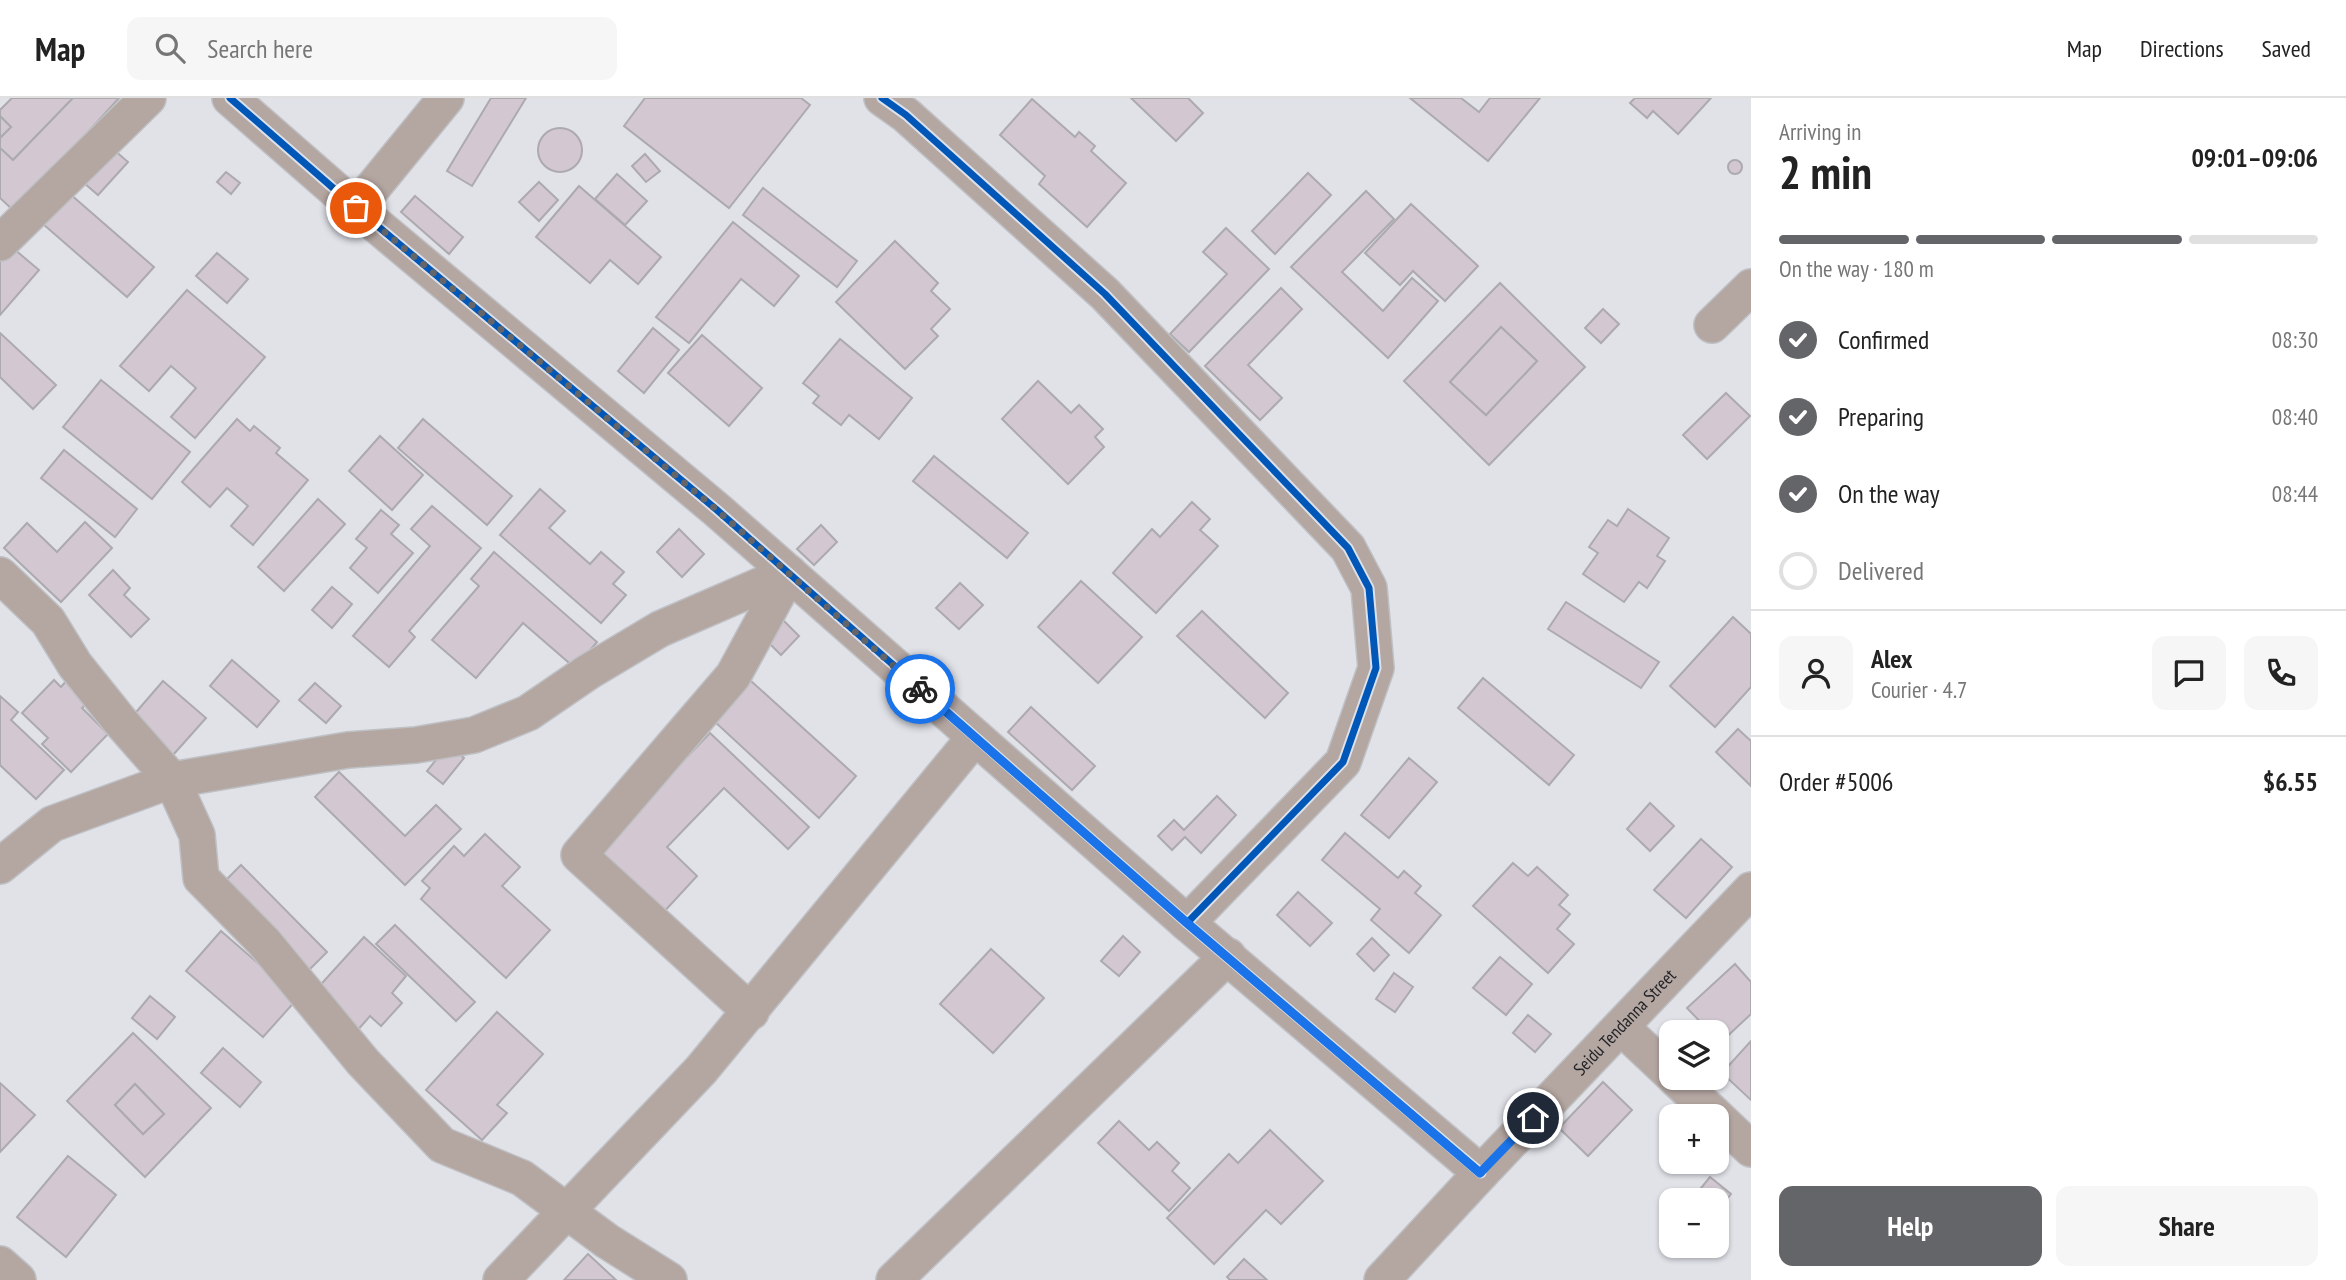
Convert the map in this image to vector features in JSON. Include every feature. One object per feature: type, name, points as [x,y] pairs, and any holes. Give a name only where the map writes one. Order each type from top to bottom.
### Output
[{"type":"street","points":[[0,243],[148,98]]},
{"type":"street","points":[[230,98],[356,208],[706,501],[1187,923],[1480,1173]]},
{"type":"street","points":[[356,208],[446,98]]},
{"type":"street","points":[[882,98],[906,115],[1105,294],[1348,548],[1369,588],[1376,668],[1343,762],[1187,923]]},
{"type":"street","points":[[1712,325],[1751,287]]},
{"type":"street","points":[[0,866],[52,824],[172,780],[348,750],[416,745],[474,735],[528,713],[588,672],[660,629],[789,573]]},
{"type":"street","points":[[751,1012],[579,855],[733,676],[789,573]]},
{"type":"street","points":[[0,575],[48,621],[75,665],[172,780],[197,835],[201,878],[264,942],[363,1062],[442,1145],[522,1178],[607,1241],[669,1280]]},
{"type":"street","points":[[501,1280],[701,1070],[975,737]]},
{"type":"street","name":"Seidu Tendanna Street","points":[[1382,1280],[1480,1173],[1751,890]]},
{"type":"street","points":[[894,1280],[1228,956]]},
{"type":"street","points":[[1621,1027],[1659,1063]]},
{"type":"street","points":[[1688,1090],[1702,1104]]},
{"type":"street","points":[[1729,1129],[1751,1149]]},
{"type":"street","points":[[0,1264],[18,1280]]},
{"type":"building","points":[[12,98],[73,98],[13,160],[0,148],[0,138],[11,127],[0,116],[0,110]]},
{"type":"building","points":[[73,98],[119,98],[15,212],[0,198],[0,148],[13,160]]},
{"type":"building","points":[[491,98],[526,98],[472,186],[447,171]]},
{"type":"building","points":[[645,98],[801,98],[810,105],[729,208],[624,126]]},
{"type":"building","points":[[1131,98],[1188,98],[1203,113],[1176,141]]},
{"type":"building","points":[[1410,98],[1461,98],[1479,112],[1490,98],[1540,98],[1488,161]]},
{"type":"building","points":[[1635,98],[1711,98],[1678,134],[1653,111],[1647,118],[1630,103]]},
{"type":"building","points":[[1032,99],[1075,137],[1079,132],[1095,146],[1091,151],[1126,183],[1087,227],[1039,184],[1045,176],[1000,135]]},
{"type":"building","points":[[0,116],[11,127],[0,138]]},
{"type":"building","points":[[560,128],[576,134],[582,150],[576,166],[560,172],[544,166],[538,150],[544,134]]},
{"type":"building","points":[[106,143],[128,162],[98,195],[77,177]]},
{"type":"building","points":[[645,154],[660,171],[646,182],[632,166]]},
{"type":"building","points":[[1732,160],[1738,160],[1742,167],[1738,174],[1732,174],[1728,170],[1728,164]]},
{"type":"building","points":[[226,172],[240,183],[231,194],[217,182]]},
{"type":"building","points":[[1308,173],[1331,195],[1275,254],[1252,231]]},
{"type":"building","points":[[617,174],[647,201],[625,225],[595,199]]},
{"type":"building","points":[[539,182],[558,200],[539,221],[519,202]]},
{"type":"building","points":[[579,186],[661,257],[638,284],[610,260],[590,283],[536,237]]},
{"type":"building","points":[[62,187],[154,267],[127,297],[36,218]]},
{"type":"building","points":[[763,188],[857,261],[837,287],[743,215]]},
{"type":"building","points":[[1366,191],[1394,219],[1342,272],[1383,311],[1412,278],[1438,301],[1388,358],[1291,267]]},
{"type":"building","points":[[415,196],[463,237],[449,254],[401,212]]},
{"type":"building","points":[[1411,204],[1478,266],[1445,301],[1413,271],[1400,285],[1365,253]]},
{"type":"building","points":[[733,222],[799,276],[774,306],[741,279],[689,343],[656,317]]},
{"type":"building","points":[[1226,228],[1269,269],[1189,352],[1170,334],[1227,274],[1203,252]]},
{"type":"building","points":[[895,241],[938,283],[931,291],[950,309],[931,329],[938,336],[905,369],[836,302]]},
{"type":"building","points":[[8,244],[39,270],[0,315],[0,253]]},
{"type":"building","points":[[217,253],[248,279],[227,303],[196,276]]},
{"type":"building","points":[[1500,283],[1585,367],[1489,465],[1404,381]],"holes":[[[1501,327],[1537,361],[1486,415],[1450,382]]]},
{"type":"building","points":[[1281,288],[1302,309],[1248,365],[1282,398],[1260,420],[1205,366]]},
{"type":"building","points":[[187,290],[265,357],[195,438],[171,417],[196,388],[171,366],[149,391],[120,366]]},
{"type":"building","points":[[1603,309],[1619,324],[1601,343],[1585,328]]},
{"type":"building","points":[[1501,327],[1537,361],[1486,415],[1450,382]]},
{"type":"building","points":[[653,328],[679,350],[644,393],[618,371]]},
{"type":"building","points":[[0,333],[56,385],[33,409],[0,377]]},
{"type":"building","points":[[702,335],[762,388],[729,426],[668,373]]},
{"type":"building","points":[[840,339],[912,398],[879,439],[849,415],[841,425],[813,403],[819,396],[803,383]]},
{"type":"building","points":[[101,380],[190,452],[152,499],[63,427]]},
{"type":"building","points":[[1038,381],[1071,413],[1079,405],[1103,429],[1095,437],[1104,447],[1068,484],[1002,419]]},
{"type":"building","points":[[1726,393],[1750,416],[1707,459],[1683,435]]},
{"type":"building","points":[[237,419],[250,431],[254,426],[280,448],[276,453],[308,480],[253,545],[231,526],[248,506],[227,488],[210,507],[182,482]]},
{"type":"building","points":[[423,419],[512,496],[487,525],[398,448]]},
{"type":"building","points":[[380,436],[423,475],[392,510],[349,471]]},
{"type":"building","points":[[64,450],[137,509],[115,537],[41,478]]},
{"type":"building","points":[[934,456],[1028,533],[1007,558],[913,481]]},
{"type":"building","points":[[540,489],[565,511],[549,528],[590,564],[601,552],[624,572],[613,584],[626,595],[601,623],[500,535]]},
{"type":"building","points":[[318,499],[345,524],[284,591],[258,567]]},
{"type":"building","points":[[1192,502],[1210,519],[1200,530],[1218,546],[1156,613],[1113,573],[1152,529],[1160,537]]},
{"type":"building","points":[[432,506],[481,548],[409,631],[415,637],[389,667],[353,636],[430,546],[411,529]]},
{"type":"building","points":[[1628,509],[1669,538],[1657,556],[1665,561],[1647,588],[1639,582],[1624,602],[1583,574],[1598,553],[1589,547],[1608,520],[1617,526]]},
{"type":"building","points":[[381,510],[399,525],[391,534],[413,553],[378,593],[350,568],[367,548],[356,539]]},
{"type":"building","points":[[85,522],[112,548],[61,602],[4,548],[27,523],[57,552]]},
{"type":"building","points":[[821,525],[837,542],[814,565],[797,549]]},
{"type":"building","points":[[679,529],[704,554],[682,577],[657,552]]},
{"type":"building","points":[[494,552],[597,642],[575,668],[523,623],[476,678],[432,640],[479,586],[471,579]]},
{"type":"building","points":[[113,570],[130,588],[124,595],[149,619],[131,637],[89,595]]},
{"type":"building","points":[[1081,581],[1142,637],[1098,683],[1038,627]]},
{"type":"building","points":[[960,583],[983,605],[959,629],[936,608]]},
{"type":"building","points":[[332,587],[352,604],[332,628],[312,610]]},
{"type":"building","points":[[1566,602],[1659,662],[1641,688],[1548,629]]},
{"type":"building","points":[[1202,611],[1288,693],[1265,718],[1177,636]]},
{"type":"building","points":[[778,615],[799,636],[781,655],[760,634]]},
{"type":"building","points":[[1733,617],[1751,634],[1751,687],[1715,727],[1670,686]]},
{"type":"building","points":[[232,660],[279,701],[257,727],[210,686]]},
{"type":"building","points":[[1483,678],[1574,755],[1549,785],[1458,708]]},
{"type":"building","points":[[54,680],[61,687],[67,680],[89,701],[82,708],[108,734],[71,772],[42,744],[48,738],[22,713]]},
{"type":"building","points":[[163,681],[206,718],[173,755],[131,718]]},
{"type":"building","points":[[751,681],[856,776],[819,818],[714,721]]},
{"type":"building","points":[[315,683],[341,706],[326,723],[299,700]]},
{"type":"building","points":[[0,696],[18,712],[11,720],[64,770],[36,799],[0,765]]},
{"type":"building","points":[[1031,707],[1095,766],[1072,790],[1008,732]]},
{"type":"building","points":[[1738,729],[1751,741],[1751,786],[1716,752]]},
{"type":"building","points":[[710,733],[809,827],[788,849],[724,788],[667,847],[697,876],[661,915],[596,852]]},
{"type":"building","points":[[448,745],[464,758],[443,784],[427,771]]},
{"type":"building","points":[[1409,758],[1437,782],[1389,838],[1361,815]]},
{"type":"building","points":[[339,772],[405,836],[436,805],[461,829],[405,885],[315,797]]},
{"type":"building","points":[[1217,796],[1236,815],[1201,853],[1185,837],[1172,850],[1158,836],[1174,820],[1184,830]]},
{"type":"building","points":[[1650,803],[1674,826],[1650,851],[1627,829]]},
{"type":"building","points":[[1345,833],[1398,878],[1404,871],[1421,886],[1415,893],[1441,915],[1409,953],[1371,920],[1380,909],[1322,860]]},
{"type":"building","points":[[485,834],[520,867],[502,886],[550,930],[506,978],[421,899],[430,888],[422,881],[454,846],[464,856]]},
{"type":"building","points":[[1701,839],[1732,867],[1686,918],[1654,890]]},
{"type":"building","points":[[1513,863],[1528,876],[1537,867],[1568,895],[1559,905],[1570,914],[1557,929],[1574,944],[1548,973],[1473,906]]},
{"type":"building","points":[[241,865],[327,952],[305,974],[219,887]]},
{"type":"building","points":[[1298,892],[1332,923],[1310,946],[1277,915]]},
{"type":"building","points":[[395,925],[475,1002],[456,1021],[376,944]]},
{"type":"building","points":[[221,931],[298,998],[263,1037],[186,971]]},
{"type":"building","points":[[1123,936],[1140,952],[1119,976],[1101,961]]},
{"type":"building","points":[[364,937],[406,976],[392,993],[402,1003],[381,1026],[370,1016],[356,1032],[313,993]]},
{"type":"building","points":[[1372,938],[1389,955],[1374,971],[1357,954]]},
{"type":"building","points":[[991,949],[1044,998],[993,1053],[940,1004]]},
{"type":"building","points":[[1500,957],[1532,984],[1506,1015],[1473,988]]},
{"type":"building","points":[[1735,964],[1751,982],[1751,1014],[1729,1035],[1729,1020],[1698,1020],[1687,1008]]},
{"type":"building","points":[[1394,973],[1413,987],[1395,1012],[1376,999]]},
{"type":"building","points":[[150,996],[175,1017],[157,1039],[132,1018]]},
{"type":"building","points":[[497,1012],[543,1054],[497,1105],[507,1113],[482,1140],[426,1090]]},
{"type":"building","points":[[1528,1015],[1551,1034],[1535,1052],[1513,1033]]},
{"type":"building","points":[[133,1033],[211,1108],[145,1177],[67,1101]],"holes":[[[135,1084],[164,1114],[143,1134],[115,1105]]]},
{"type":"building","points":[[1751,1041],[1751,1100],[1729,1080],[1729,1065]]},
{"type":"building","points":[[223,1048],[261,1082],[240,1107],[201,1073]]},
{"type":"building","points":[[1603,1082],[1632,1110],[1588,1156],[1559,1128]]},
{"type":"building","points":[[0,1083],[35,1115],[0,1152]]},
{"type":"building","points":[[135,1084],[164,1114],[143,1134],[115,1105]]},
{"type":"building","points":[[1119,1121],[1149,1150],[1157,1142],[1179,1163],[1172,1171],[1190,1188],[1169,1211],[1098,1143]]},
{"type":"building","points":[[1270,1130],[1323,1181],[1281,1224],[1266,1210],[1214,1264],[1167,1218],[1229,1154],[1238,1163]]},
{"type":"building","points":[[68,1156],[116,1195],[66,1257],[17,1217]]},
{"type":"building","points":[[1710,1177],[1724,1188],[1701,1188]]},
{"type":"building","points":[[588,1254],[616,1280],[564,1280]]},
{"type":"building","points":[[1244,1259],[1267,1280],[1230,1280],[1227,1277]]},
{"type":"cycle path","points":[[230,98],[356,208],[717,510],[1187,923],[1481,1173]]},
{"type":"cycle path","points":[[882,98],[906,115],[1105,294],[1348,548],[1369,588],[1376,668],[1343,762],[1187,923]]},
{"type":"way so far","points":[[356,208],[717,510],[920,689]]},
{"type":"route","points":[[920,689],[1187,923],[1480,1173],[1533,1118]]}]
